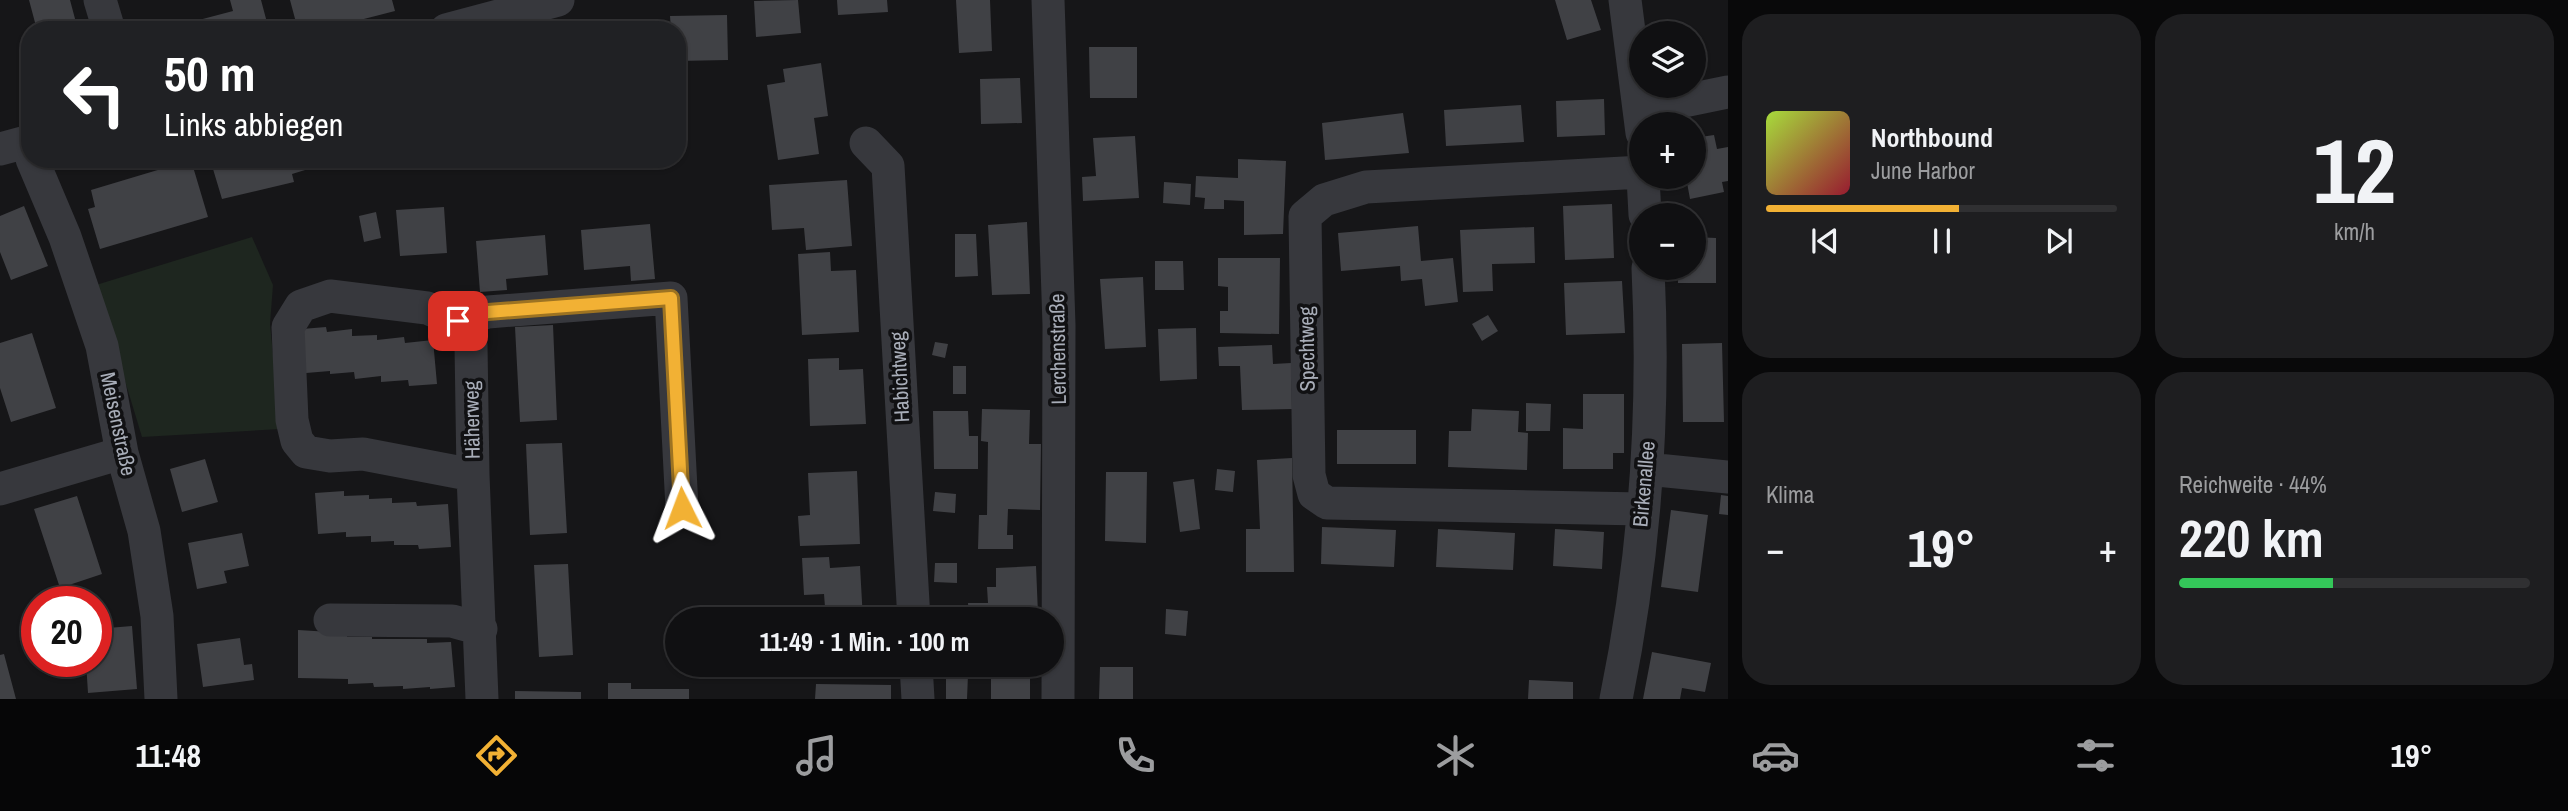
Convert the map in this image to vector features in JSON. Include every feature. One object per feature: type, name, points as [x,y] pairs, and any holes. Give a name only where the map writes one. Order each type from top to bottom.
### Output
[{"type":"street","points":[[100,0],[106,21]]},
{"type":"street","points":[[480,21],[558,0]]},
{"type":"street","name":"Lerchenstraße","points":[[1048,0],[1059,325],[1058,699]]},
{"type":"street","points":[[1625,0],[1640,112]]},
{"type":"street","points":[[1668,112],[1728,92]]},
{"type":"street","name":"Habichtweg","points":[[866,143],[888,166],[913,607]]},
{"type":"street","name":"Meisenstraße","points":[[32,168],[65,237],[102,346],[122,453],[144,531],[157,616],[161,699]]},
{"type":"street","name":"Spechtweg","points":[[1629,176],[1366,187],[1324,200],[1305,216],[1309,475],[1314,494],[1327,503],[1642,509]]},
{"type":"street","name":"Birkenallee","points":[[1616,699],[1636,585],[1647,469],[1650,389],[1648,280]]},
{"type":"street","name":"Häherweg","points":[[473,475],[363,454],[330,456],[306,452],[297,441],[292,420],[288,327],[301,306],[330,296],[427,308],[458,321],[471,345],[482,699]]},
{"type":"street","points":[[458,321],[488,312],[671,298],[682,508]]},
{"type":"street","points":[[0,489],[122,453]]},
{"type":"street","points":[[1647,469],[1728,477]]},
{"type":"street","points":[[330,620],[452,621],[481,629]]},
{"type":"street","points":[[917,677],[918,699]]},
{"type":"shaded area","points":[[252,237],[273,285],[270,324],[280,429],[142,437],[96,285]]},
{"type":"building","points":[[29,0],[70,0],[76,21],[35,21]]},
{"type":"building","points":[[230,0],[261,0],[267,21],[195,21],[233,11]]},
{"type":"building","points":[[290,0],[392,0],[395,11],[356,21],[296,21]]},
{"type":"building","points":[[798,0],[801,33],[756,37],[754,1]]},
{"type":"building","points":[[837,0],[887,0],[888,12],[838,15]]},
{"type":"building","points":[[956,0],[990,0],[992,51],[959,53]]},
{"type":"building","points":[[1555,0],[1591,0],[1601,30],[1567,40]]},
{"type":"building","points":[[727,15],[728,60],[686,61],[686,21],[670,21],[670,16]]},
{"type":"building","points":[[1089,47],[1137,47],[1137,98],[1090,98]]},
{"type":"building","points":[[821,63],[828,116],[814,118],[819,154],[778,160],[767,85],[785,82],[783,69]]},
{"type":"building","points":[[1020,78],[1022,123],[981,124],[980,79]]},
{"type":"building","points":[[1604,99],[1605,135],[1557,137],[1556,101]]},
{"type":"building","points":[[1521,105],[1524,142],[1446,146],[1444,110]]},
{"type":"building","points":[[1403,113],[1409,153],[1325,160],[1322,123]]},
{"type":"building","points":[[1714,135],[1717,149],[1728,147],[1728,181],[1722,182],[1724,192],[1690,199],[1688,189],[1706,189],[1706,136]]},
{"type":"building","points":[[1135,136],[1139,198],[1083,201],[1082,177],[1096,176],[1093,138]]},
{"type":"building","points":[[1238,159],[1286,161],[1283,234],[1244,235],[1244,201],[1224,200],[1224,209],[1204,209],[1205,198],[1195,197],[1196,176],[1238,178]]},
{"type":"building","points":[[164,168],[193,168],[208,217],[100,249],[88,209],[95,207],[91,190]]},
{"type":"building","points":[[213,168],[312,168],[292,174],[294,182],[222,199]]},
{"type":"building","points":[[847,180],[852,246],[806,250],[804,228],[772,230],[769,185]]},
{"type":"building","points":[[1164,182],[1191,184],[1190,205],[1163,203]]},
{"type":"building","points":[[1612,204],[1614,258],[1565,260],[1563,206]]},
{"type":"building","points":[[24,206],[48,266],[11,280],[0,252],[0,216]]},
{"type":"building","points":[[444,207],[447,253],[400,256],[396,210]]},
{"type":"building","points":[[376,212],[381,238],[364,242],[359,216]]},
{"type":"building","points":[[1027,222],[1030,294],[992,295],[988,225]]},
{"type":"building","points":[[650,224],[655,279],[631,281],[630,266],[584,270],[581,230]]},
{"type":"building","points":[[1418,226],[1421,261],[1453,258],[1458,302],[1425,306],[1422,279],[1401,281],[1400,266],[1341,271],[1338,233]]},
{"type":"building","points":[[1534,227],[1535,263],[1492,264],[1493,291],[1463,292],[1460,230]]},
{"type":"building","points":[[955,234],[976,234],[978,276],[955,277]]},
{"type":"building","points":[[545,235],[548,275],[506,279],[507,290],[480,292],[476,241]]},
{"type":"building","points":[[1706,238],[1716,238],[1716,283],[1678,283],[1678,280],[1706,280]]},
{"type":"building","points":[[830,252],[831,271],[856,270],[859,332],[802,335],[798,254]]},
{"type":"building","points":[[1218,258],[1280,258],[1279,334],[1220,333],[1220,311],[1228,311],[1228,287],[1218,286]]},
{"type":"building","points":[[1155,261],[1183,261],[1184,290],[1155,290]]},
{"type":"building","points":[[1143,277],[1146,347],[1105,349],[1100,279]]},
{"type":"building","points":[[1622,281],[1625,333],[1566,335],[1564,283]]},
{"type":"building","points":[[1488,315],[1498,331],[1482,341],[1472,324]]},
{"type":"building","points":[[553,325],[557,420],[520,422],[515,327]]},
{"type":"building","points":[[326,327],[327,332],[352,329],[352,336],[377,335],[377,340],[404,337],[405,343],[433,340],[437,384],[409,386],[408,380],[381,382],[381,376],[355,379],[354,372],[306,373],[302,329]]},
{"type":"building","points":[[1196,328],[1197,379],[1160,381],[1158,329]]},
{"type":"building","points":[[32,333],[56,408],[11,422],[0,388],[0,343]]},
{"type":"building","points":[[935,342],[948,344],[945,358],[932,355]]},
{"type":"building","points":[[1722,343],[1724,422],[1683,422],[1682,344]]},
{"type":"building","points":[[1272,345],[1273,364],[1291,363],[1292,409],[1242,410],[1240,366],[1219,366],[1218,347]]},
{"type":"building","points":[[839,358],[839,370],[863,369],[866,424],[810,426],[808,359]]},
{"type":"building","points":[[953,366],[966,366],[966,394],[953,394]]},
{"type":"building","points":[[1583,394],[1624,394],[1624,453],[1613,453],[1613,469],[1563,469],[1563,428],[1583,429]]},
{"type":"building","points":[[1526,403],[1551,404],[1550,431],[1526,431]]},
{"type":"building","points":[[982,409],[1030,410],[1029,444],[1041,444],[1040,510],[1008,509],[1007,535],[1013,535],[1013,549],[978,549],[979,515],[987,515],[988,442],[981,441]]},
{"type":"building","points":[[1472,409],[1519,411],[1518,432],[1528,433],[1527,470],[1448,467],[1449,431],[1471,431]]},
{"type":"building","points":[[933,411],[968,411],[969,436],[978,436],[978,469],[934,469]]},
{"type":"building","points":[[1337,430],[1416,430],[1416,464],[1337,464]]},
{"type":"building","points":[[562,443],[567,533],[530,535],[526,444]]},
{"type":"building","points":[[1292,458],[1294,572],[1246,572],[1246,529],[1260,529],[1257,460]]},
{"type":"building","points":[[205,459],[218,502],[182,512],[170,469]]},
{"type":"building","points":[[1217,469],[1235,471],[1233,492],[1215,490]]},
{"type":"building","points":[[857,471],[860,544],[800,546],[798,516],[810,515],[808,473]]},
{"type":"building","points":[[1106,472],[1147,472],[1146,543],[1105,541]]},
{"type":"building","points":[[1194,479],[1200,529],[1180,532],[1173,482]]},
{"type":"building","points":[[344,491],[344,496],[392,498],[392,503],[416,502],[417,506],[448,504],[451,547],[419,549],[418,545],[394,545],[394,541],[371,542],[371,536],[346,537],[346,532],[318,534],[315,493]]},
{"type":"building","points":[[935,492],[956,494],[955,513],[933,511]]},
{"type":"building","points":[[1721,495],[1728,496],[1728,515],[1719,514]]},
{"type":"building","points":[[77,496],[102,574],[59,586],[34,509]]},
{"type":"building","points":[[1671,510],[1708,515],[1698,592],[1661,587]]},
{"type":"building","points":[[1322,527],[1396,530],[1394,567],[1321,564]]},
{"type":"building","points":[[1438,529],[1515,533],[1513,570],[1436,567]]},
{"type":"building","points":[[1555,529],[1604,532],[1602,569],[1553,566]]},
{"type":"building","points":[[242,533],[249,566],[224,571],[227,583],[197,589],[188,543]]},
{"type":"building","points":[[829,557],[830,568],[860,566],[862,607],[825,607],[824,594],[804,595],[802,558]]},
{"type":"building","points":[[935,563],[957,563],[957,583],[934,582]]},
{"type":"building","points":[[568,564],[573,655],[539,657],[534,565]]},
{"type":"building","points":[[1036,566],[1038,607],[968,607],[968,603],[988,603],[987,587],[996,587],[996,568]]},
{"type":"building","points":[[1166,609],[1188,611],[1186,636],[1165,634]]},
{"type":"building","points":[[132,626],[137,689],[88,693],[87,677],[112,677],[112,628]]},
{"type":"building","points":[[298,630],[347,633],[347,637],[372,639],[451,642],[455,687],[403,689],[403,686],[374,687],[373,683],[348,684],[348,679],[298,678]]},
{"type":"building","points":[[240,638],[244,665],[252,664],[254,680],[203,687],[197,644]]},
{"type":"building","points":[[1652,652],[1711,663],[1705,692],[1682,688],[1680,699],[1643,699]]},
{"type":"building","points":[[4,654],[16,699],[0,699],[0,655]]},
{"type":"building","points":[[1100,667],[1133,667],[1133,699],[1099,699]]},
{"type":"building","points":[[946,677],[968,677],[967,699],[946,699]]},
{"type":"building","points":[[991,677],[1030,677],[1030,699],[991,699]]},
{"type":"building","points":[[1529,680],[1573,682],[1573,699],[1528,699]]},
{"type":"building","points":[[608,683],[631,683],[631,689],[689,689],[689,699],[608,699]]},
{"type":"building","points":[[816,684],[891,685],[891,699],[815,699]]},
{"type":"building","points":[[515,691],[581,692],[581,699],[515,699]]},
{"type":"route","points":[[458,321],[488,312],[671,298],[682,508]]}]
